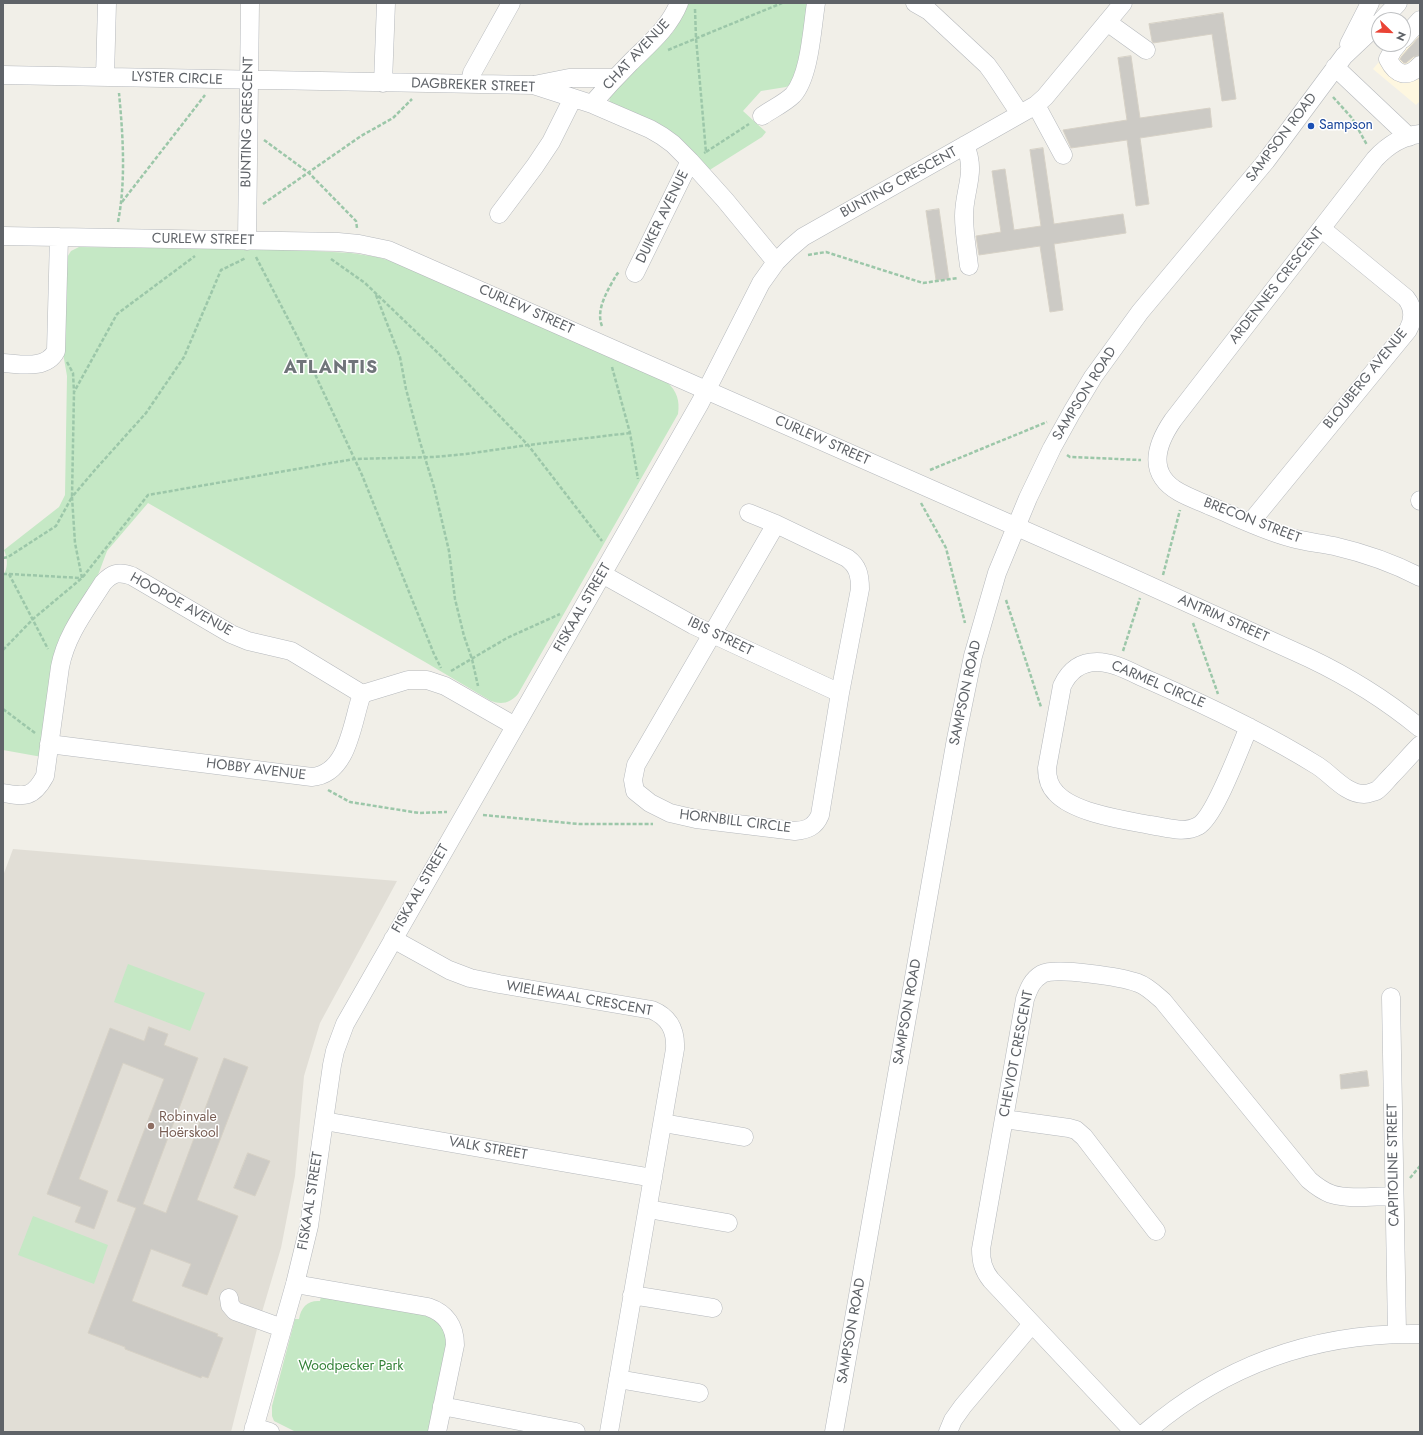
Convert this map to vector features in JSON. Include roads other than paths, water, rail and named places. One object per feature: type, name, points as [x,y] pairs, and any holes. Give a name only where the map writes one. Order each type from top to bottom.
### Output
[{"type":"street","points":[[107,3],[112,77]]},
{"type":"street","name":"BUNTING CRESCENT","points":[[250,3],[247,208],[251,247]]},
{"type":"street","points":[[383,83],[386,3]]},
{"type":"street","points":[[470,84],[472,73],[511,3]]},
{"type":"street","name":"CHAT AVENUE","points":[[592,104],[615,78],[663,30],[670,21],[679,3]]},
{"type":"street","points":[[762,116],[792,96],[802,81],[807,64],[816,3]]},
{"type":"street","name":"BUNTING CRESCENT","points":[[707,390],[761,282],[789,248],[819,227],[1036,105],[1045,97],[1123,3]]},
{"type":"street","name":"SAMPSON ROAD","points":[[834,1432],[956,739],[973,656],[998,573],[1028,498],[1052,448],[1093,377],[1135,318],[1266,161],[1339,62],[1370,3]]},
{"type":"street","points":[[1390,12],[1398,3]]},
{"type":"street","points":[[927,6],[987,65],[1020,114]]},
{"type":"street","points":[[1411,30],[1420,20]]},
{"type":"street","points":[[1107,22],[1146,50]]},
{"type":"street","name":"SAMPSON ROAD","points":[[1339,62],[1371,31]]},
{"type":"street","points":[[1392,52],[1388,59],[1396,71],[1402,74],[1410,74],[1420,65]]},
{"type":"street","name":"ARDENNES CRESCENT","points":[[1158,454],[1166,431],[1173,420],[1375,159],[1390,145],[1414,136],[1339,62]]},
{"type":"street","name":"LYSTER CIRCLE","points":[[3,75],[248,80]]},
{"type":"street","points":[[533,85],[569,78],[615,78]]},
{"type":"street","name":"DAGBREKER STREET","points":[[248,80],[533,85],[592,104],[650,129],[673,144],[725,200],[776,262]]},
{"type":"street","points":[[499,214],[536,166],[573,98]]},
{"type":"street","points":[[1036,105],[1063,155]]},
{"type":"street","points":[[965,146],[971,162],[970,180],[964,216],[969,266]]},
{"type":"street","name":"DUIKER AVENUE","points":[[635,273],[690,161]]},
{"type":"street","name":"BLOUBERG AVENUE","points":[[1250,523],[1408,330],[1412,319],[1412,308],[1406,298],[1322,228]]},
{"type":"street","name":"CURLEW STREET","points":[[3,236],[207,240],[251,247],[320,242],[359,244],[388,250],[1016,527]]},
{"type":"street","points":[[3,363],[42,363],[51,359],[56,351],[59,237]]},
{"type":"street","name":"FISKAAL STREET","points":[[259,1430],[282,1328],[295,1284],[309,1226],[332,1065],[340,1037],[351,1011],[707,390]]},
{"type":"street","name":"BRECON STREET","points":[[1158,454],[1159,470],[1162,477],[1167,484],[1184,494],[1250,523],[1292,538],[1371,556],[1420,577]]},
{"type":"street","name":"HORNBILL CIRCLE","points":[[749,513],[776,524],[847,558],[858,570],[860,577],[860,589],[840,693],[820,815],[817,822],[812,826],[804,830],[795,831],[696,820],[670,814],[650,803],[635,791],[633,780],[634,774],[640,758],[776,524]]},
{"type":"street","name":"ANTRIM STREET","points":[[1016,527],[1316,661],[1343,675],[1382,699],[1420,728]]},
{"type":"street","name":"HOOPOE AVENUE","points":[[3,793],[26,796],[40,786],[45,776],[63,652],[68,640],[103,583],[109,576],[114,574],[126,574],[132,576],[239,638],[291,651],[362,694]]},
{"type":"street","name":"IBIS STREET","points":[[602,574],[693,625],[840,693]]},
{"type":"street","name":"CARMEL CIRCLE","points":[[1249,727],[1214,806],[1205,820],[1199,826],[1192,829],[1172,829],[1111,818],[1069,803],[1056,793],[1050,784],[1047,775],[1062,686],[1069,674],[1077,667],[1086,663],[1098,662],[1118,666],[1220,712],[1249,727],[1319,767],[1351,791],[1358,793],[1371,793],[1381,787],[1420,745]]},
{"type":"street","points":[[362,694],[408,680],[418,679],[445,681],[480,706],[515,726]]},
{"type":"street","name":"HOBBY AVENUE","points":[[49,744],[320,777],[328,772],[338,762],[350,735],[362,694]]},
{"type":"street","name":"WIELEWAAL CRESCENT","points":[[393,939],[449,970],[470,978],[643,1008],[660,1013],[671,1025],[676,1041],[609,1432]]},
{"type":"street","name":"CHEVIOT CRESCENT","points":[[1134,1432],[991,1280],[986,1274],[982,1261],[981,1248],[1025,999],[1029,986],[1035,980],[1043,974],[1061,971],[1122,979],[1144,986],[1163,1001],[1309,1180],[1329,1194],[1338,1196],[1394,1196]]},
{"type":"street","name":"CAPITOLINE STREET","points":[[1391,998],[1397,1333]]},
{"type":"street","points":[[1004,1119],[1076,1130],[1084,1137],[1156,1230]]},
{"type":"street","name":"VALK STREET","points":[[324,1121],[653,1178]]},
{"type":"street","points":[[663,1123],[744,1137]]},
{"type":"street","points":[[648,1209],[728,1223]]},
{"type":"street","points":[[295,1284],[428,1307],[436,1309],[442,1314],[451,1325],[455,1338],[455,1345],[437,1432]]},
{"type":"street","points":[[632,1296],[714,1308]]},
{"type":"street","points":[[229,1298],[230,1305],[236,1311],[282,1328]]},
{"type":"street","points":[[948,1432],[953,1420],[963,1406],[1032,1324]]},
{"type":"street","points":[[1146,1432],[1184,1402],[1208,1387],[1233,1373],[1285,1352],[1334,1340],[1369,1335],[1397,1333],[1420,1334]]},
{"type":"street","points":[[618,1379],[699,1393]]},
{"type":"street","points":[[442,1406],[576,1432]]},
{"type":"place","name":"Sampson","points":[[1311,126]]},
{"type":"place","name":"Robinvale Hoërskool","points":[[151,1126]]},
{"type":"district","name":"ATLANTIS","points":[[331,369]]},
{"type":"park label","name":"Woodpecker Park","points":[[351,1367]]}]
